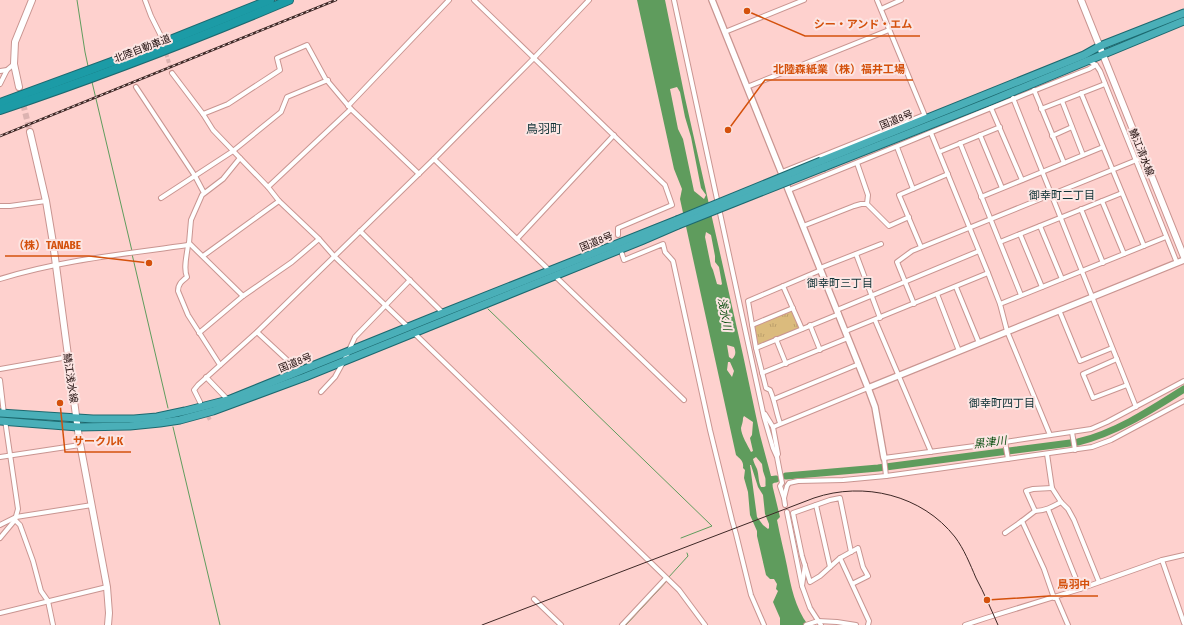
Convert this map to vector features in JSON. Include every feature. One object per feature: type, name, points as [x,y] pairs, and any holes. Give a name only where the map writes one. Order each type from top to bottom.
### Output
[{"type":"highway","name":"北陸自動車道","points":[[0,103],[151,48],[270,0]]},
{"type":"highway","name":"北陸自動車道","points":[[0,110],[124,65],[289,0]]},
{"type":"highway","name":"国道8号","points":[[3,421],[78,428],[130,426],[160,423],[186,418],[232,404],[344,361],[411,330],[443,313],[641,241],[677,222],[823,164],[981,104],[1087,60],[1102,50],[1184,13]]},
{"type":"highway","name":"国道8号","points":[[823,164],[925,117],[1084,55],[1184,21]]},
{"type":"highway","name":"国道8号","points":[[2,413],[115,420],[157,416],[185,411],[228,400],[348,352],[411,330],[552,273]]},
{"type":"main road","points":[[19,87],[14,64],[15,42],[32,0]]},
{"type":"main road","name":"鯖江清水線","points":[[1081,0],[1184,258]]},
{"type":"main road","name":"鯖江浅水線","points":[[30,132],[46,201],[80,445],[107,587],[109,613],[108,625]]},
{"type":"street","points":[[145,0],[161,36]]},
{"type":"street","points":[[268,187],[350,107],[449,0]]},
{"type":"street","points":[[474,0],[665,185],[672,205],[618,228],[618,235]]},
{"type":"street","points":[[200,402],[194,390],[206,377],[256,332],[434,159],[589,0]]},
{"type":"street","points":[[674,0],[763,412],[777,457],[782,483],[780,486],[785,505]]},
{"type":"street","points":[[712,0],[804,226],[875,407],[886,476]]},
{"type":"street","points":[[726,32],[804,0]]},
{"type":"street","points":[[782,172],[925,117],[878,0]]},
{"type":"street","points":[[881,9],[901,0]]},
{"type":"street","points":[[747,87],[889,30]]},
{"type":"street","points":[[203,114],[228,104],[268,79],[280,70],[277,58],[307,45],[328,80],[350,107],[418,174]]},
{"type":"street","points":[[1087,60],[1096,65],[1100,71],[1177,263]]},
{"type":"street","points":[[0,71],[6,70],[14,64]]},
{"type":"street","points":[[789,190],[1096,65]]},
{"type":"street","points":[[0,84],[6,70]]},
{"type":"street","points":[[172,73],[203,114],[213,130],[268,187],[279,201],[679,590],[705,625]]},
{"type":"street","points":[[161,198],[233,151],[281,112],[287,97],[328,80]]},
{"type":"street","points":[[1041,109],[1105,84]]},
{"type":"street","points":[[136,87],[195,176],[204,193]]},
{"type":"street","points":[[1034,90],[1064,163]]},
{"type":"street","points":[[1081,93],[1144,246]]},
{"type":"street","points":[[1013,98],[1136,407]]},
{"type":"street","points":[[1062,101],[1083,155]]},
{"type":"street","points":[[991,108],[1022,180]]},
{"type":"street","points":[[939,152],[1000,127]]},
{"type":"street","points":[[1052,136],[1072,127]]},
{"type":"street","points":[[931,133],[980,251],[1000,304],[1008,331],[1050,434]]},
{"type":"street","points":[[517,239],[614,135]]},
{"type":"street","points":[[980,135],[1002,188]]},
{"type":"street","points":[[960,143],[1021,296]]},
{"type":"street","points":[[897,147],[913,189]]},
{"type":"street","points":[[981,197],[1103,147]]},
{"type":"street","points":[[914,304],[897,262],[912,251],[1144,157]]},
{"type":"street","points":[[220,365],[188,315],[178,291],[179,285],[187,277],[185,264],[192,220],[199,201],[204,193],[223,179],[240,158]]},
{"type":"street","points":[[434,159],[684,400]]},
{"type":"street","points":[[857,163],[868,195],[867,204]]},
{"type":"street","points":[[921,247],[899,195],[948,174]]},
{"type":"street","points":[[1000,242],[1122,193]]},
{"type":"street","points":[[0,206],[46,201]]},
{"type":"street","points":[[203,256],[279,201]]},
{"type":"street","points":[[1102,201],[1124,254]]},
{"type":"street","points":[[804,226],[861,204],[867,204],[889,226],[909,218]]},
{"type":"street","points":[[1081,209],[1103,263]]},
{"type":"street","points":[[1040,226],[1062,279]]},
{"type":"street","points":[[360,231],[443,313]]},
{"type":"street","points":[[1020,234],[1042,287]]},
{"type":"street","points":[[1000,304],[1166,237]]},
{"type":"street","points":[[199,333],[242,296],[292,262],[319,239]]},
{"type":"street","points":[[0,279],[56,265],[189,244],[203,256],[242,296]]},
{"type":"street","points":[[622,254],[624,260],[663,244],[665,252],[673,261],[710,430],[732,520],[751,595],[764,625]]},
{"type":"street","points":[[780,423],[776,412],[774,399],[770,390],[766,388],[762,373],[748,301],[880,244]]},
{"type":"street","points":[[756,348],[802,329],[871,295],[980,251]]},
{"type":"street","points":[[856,254],[880,318]]},
{"type":"street","points":[[773,427],[1177,263],[1184,258]]},
{"type":"street","points":[[846,331],[988,273]]},
{"type":"street","points":[[321,392],[335,377],[355,337],[410,280]]},
{"type":"street","points":[[783,286],[802,329]]},
{"type":"street","points":[[956,287],[979,343]]},
{"type":"street","points":[[937,294],[959,351]]},
{"type":"street","points":[[752,325],[793,308]]},
{"type":"street","points":[[1059,310],[1080,361],[1112,348]]},
{"type":"street","points":[[875,320],[931,452]]},
{"type":"street","points":[[810,325],[820,350]]},
{"type":"street","points":[[256,332],[299,371]]},
{"type":"street","points":[[762,373],[848,338]]},
{"type":"street","points":[[776,339],[786,364]]},
{"type":"street","points":[[0,369],[68,357]]},
{"type":"street","points":[[1117,360],[1083,374],[1093,398],[1127,385]]},
{"type":"street","points":[[774,399],[859,364]]},
{"type":"street","points":[[206,377],[228,400]]},
{"type":"street","points":[[0,380],[3,421],[18,509],[16,519],[0,538]]},
{"type":"street","points":[[884,458],[1005,442],[1091,428],[1107,422],[1184,382]]},
{"type":"street","points":[[784,498],[787,486],[798,481],[843,480],[886,476],[1092,447],[1104,443],[1184,401]]},
{"type":"street","points":[[763,412],[773,427],[778,454],[777,457]]},
{"type":"street","points":[[1072,432],[1075,450]]},
{"type":"street","points":[[1005,442],[1008,459]]},
{"type":"street","points":[[0,457],[80,445]]},
{"type":"street","points":[[1047,454],[1052,488],[1061,502],[1068,509],[1074,520],[1099,582]]},
{"type":"street","points":[[1035,511],[1026,491],[1052,488]]},
{"type":"street","points":[[851,552],[840,498],[793,513],[810,582],[820,576],[840,558],[851,552],[858,548],[868,576],[852,584]]},
{"type":"street","points":[[1005,533],[1035,511],[1048,509],[1061,502]]},
{"type":"street","points":[[816,505],[830,567]]},
{"type":"street","points":[[0,525],[16,519],[92,506]]},
{"type":"street","points":[[1048,509],[1080,589]]},
{"type":"street","points":[[787,512],[802,586],[810,608],[820,623]]},
{"type":"street","points":[[16,519],[20,525],[33,561],[41,591],[48,601],[53,625]]},
{"type":"street","points":[[1022,521],[1068,625]]},
{"type":"street","points":[[965,625],[1055,598],[1162,560],[1184,556]]},
{"type":"street","points":[[840,558],[869,621],[868,625]]},
{"type":"street","points":[[1162,560],[1184,623]]},
{"type":"street","points":[[802,586],[805,564]]},
{"type":"street","points":[[622,625],[666,578]]},
{"type":"street","points":[[0,613],[107,587]]},
{"type":"street","points":[[534,599],[561,625]]},
{"type":"street","points":[[806,625],[837,622],[856,625]]},
{"type":"green space","points":[[792,310],[800,328],[761,345],[758,344],[754,326]]},
{"type":"water","name":"浅水川","points":[[637,0],[665,0],[685,98],[760,435],[771,476],[773,476],[774,483],[772,484],[780,517],[777,520],[790,582],[794,597],[808,625],[780,625],[780,618],[773,602],[778,591],[776,589],[777,584],[774,579],[770,579],[766,575],[757,531],[750,515],[748,492],[744,478],[745,470],[742,462],[736,455],[680,199],[682,189],[674,169]],"holes":[[[677,87],[680,92],[701,188],[706,195],[704,199],[694,191],[683,139],[678,129],[670,89]],[[706,232],[711,235],[715,262],[719,267],[721,285],[717,284],[711,266],[705,237]],[[727,345],[734,347],[735,349],[735,355],[732,359],[729,357]],[[728,362],[730,362],[734,371],[732,377],[727,370]],[[744,416],[753,422],[752,435],[750,438],[753,451],[751,452],[741,428]],[[756,457],[762,464],[767,483],[764,487],[761,487],[760,485],[758,471],[753,459]],[[750,465],[758,487],[763,495],[765,514],[769,528],[768,529],[757,517]]]},
{"type":"waterway","points":[[77,0],[88,66]]},
{"type":"waterway","points":[[92,82],[132,251]]},
{"type":"waterway","points":[[132,254],[168,408]]},
{"type":"waterway","points":[[488,309],[712,526],[681,538]]},
{"type":"waterway","name":"黒津川","points":[[786,476],[878,468],[1078,442],[1120,427],[1146,413],[1184,389]]},
{"type":"waterway","points":[[173,427],[220,625]]},
{"type":"waterway","name":"黒津川","points":[[769,485],[769,480],[776,479]]},
{"type":"waterway","points":[[668,578],[688,556],[687,553]]},
{"type":"waterway","points":[[626,625],[666,582]]},
{"type":"tunnel","points":[[161,36],[172,73]]},
{"type":"tunnel","points":[[19,87],[30,132]]},
{"type":"tunnel","points":[[205,411],[210,420]]},
{"type":"tram line","points":[[482,625],[814,498],[833,493],[852,491],[891,495],[926,511],[942,523],[961,546],[998,625]]},
{"type":"railway","points":[[0,136],[336,0]]},
{"type":"place","name":"シー・アンド・エム","points":[[747,11]]},
{"type":"place","name":"北陸森紙業（株）福井工場","points":[[728,130]]},
{"type":"place","name":"（株）TANABE","points":[[149,263]]},
{"type":"place","name":"サークルK","points":[[60,403]]},
{"type":"place","name":"鳥羽中","points":[[987,600]]},
{"type":"district","name":"鳥羽町","points":[[544,129]]},
{"type":"district","name":"御幸町二丁目","points":[[1062,195]]},
{"type":"district","name":"御幸町三丁目","points":[[840,283]]},
{"type":"district","name":"御幸町四丁目","points":[[1002,403]]}]
